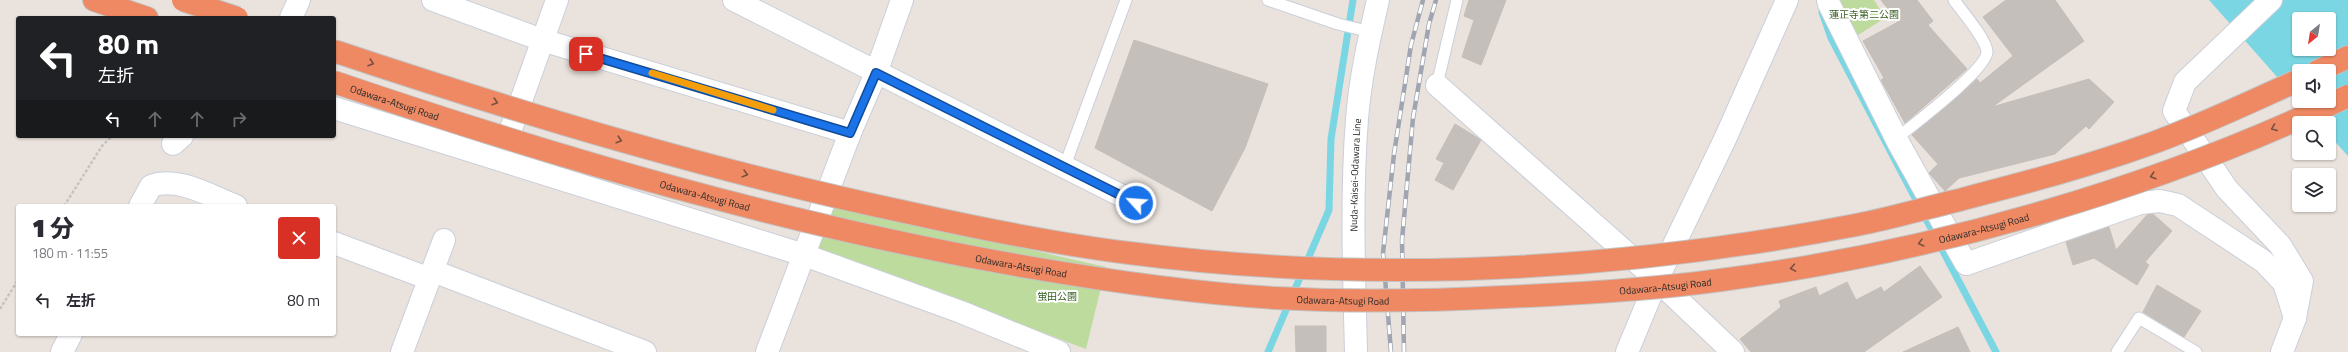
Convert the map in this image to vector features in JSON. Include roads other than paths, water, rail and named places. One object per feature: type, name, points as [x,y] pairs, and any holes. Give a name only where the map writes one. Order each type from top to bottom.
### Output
[{"type":"highway","points":[[94,0],[141,16]]},
{"type":"highway","points":[[183,0],[231,16]]},
{"type":"highway","points":[[336,52],[666,153],[809,192],[985,229],[1129,253],[1286,267],[1421,271],[1588,263],[1720,247],[1860,224],[2024,183],[2151,144],[2292,83]]},
{"type":"highway","points":[[2333,64],[2348,57]]},
{"type":"highway","name":"Odawara-Atsugi Road","points":[[336,83],[634,176],[800,221],[966,256],[1111,281],[1274,298],[1432,301],[1575,294],[1721,280],[1870,256],[2036,214],[2161,173],[2312,113],[2348,96]]},
{"type":"street","points":[[292,16],[299,0]]},
{"type":"street","points":[[433,0],[542,40],[850,133]]},
{"type":"street","points":[[500,160],[557,0]]},
{"type":"street","points":[[734,0],[1064,168],[1136,203]]},
{"type":"street","points":[[767,352],[850,133],[876,73],[902,0]]},
{"type":"street","name":"Nuda-Kaisei-Odawara Line","points":[[1356,352],[1355,182],[1357,119],[1362,75],[1364,30],[1378,0]]},
{"type":"street","points":[[1627,352],[1657,280],[1725,138],[1787,0]]},
{"type":"street","points":[[1828,0],[1897,138],[1966,264],[2140,203],[2160,201],[2178,205],[2263,261],[2284,283],[2295,318]]},
{"type":"street","points":[[2272,0],[2185,82],[2174,111],[2227,189],[2280,245],[2302,281],[2295,318],[2282,352]]},
{"type":"street","points":[[1437,85],[1657,280],[1733,352]]},
{"type":"street","points":[[336,109],[804,255],[961,312],[1059,352]]},
{"type":"street","points":[[141,204],[151,186],[162,182],[174,183],[231,204]]},
{"type":"street","points":[[402,352],[444,240]]},
{"type":"street","points":[[336,244],[431,275],[645,352]]},
{"type":"street","points":[[62,352],[71,336]]},
{"type":"lane","points":[[1064,168],[1126,0]]},
{"type":"lane","points":[[1268,0],[1338,24],[1364,30]]},
{"type":"lane","points":[[1437,85],[1457,0]]},
{"type":"lane","points":[[1897,138],[1954,91],[1984,62],[1987,50],[1982,39],[1954,0]]},
{"type":"lane","points":[[2117,352],[2139,318],[2196,352]]},
{"type":"water","points":[[2209,0],[2348,0],[2348,156],[2336,143],[2336,116],[2312,116],[2305,108],[2336,108],[2336,64],[2292,64],[2292,94]]},
{"type":"waterway","points":[[1268,352],[1329,210],[1331,139],[1353,0]]},
{"type":"waterway","points":[[1822,12],[1831,38],[1996,352]]},
{"type":"railway","points":[[1391,352],[1383,253],[1394,154],[1411,45],[1423,0]]},
{"type":"railway","points":[[1404,352],[1402,240],[1413,118],[1429,24],[1436,0]]},
{"type":"park label","name":"蓮正寺第二公園","points":[[1864,14]]},
{"type":"park label","name":"蛍田公園","points":[[1057,296]]}]
